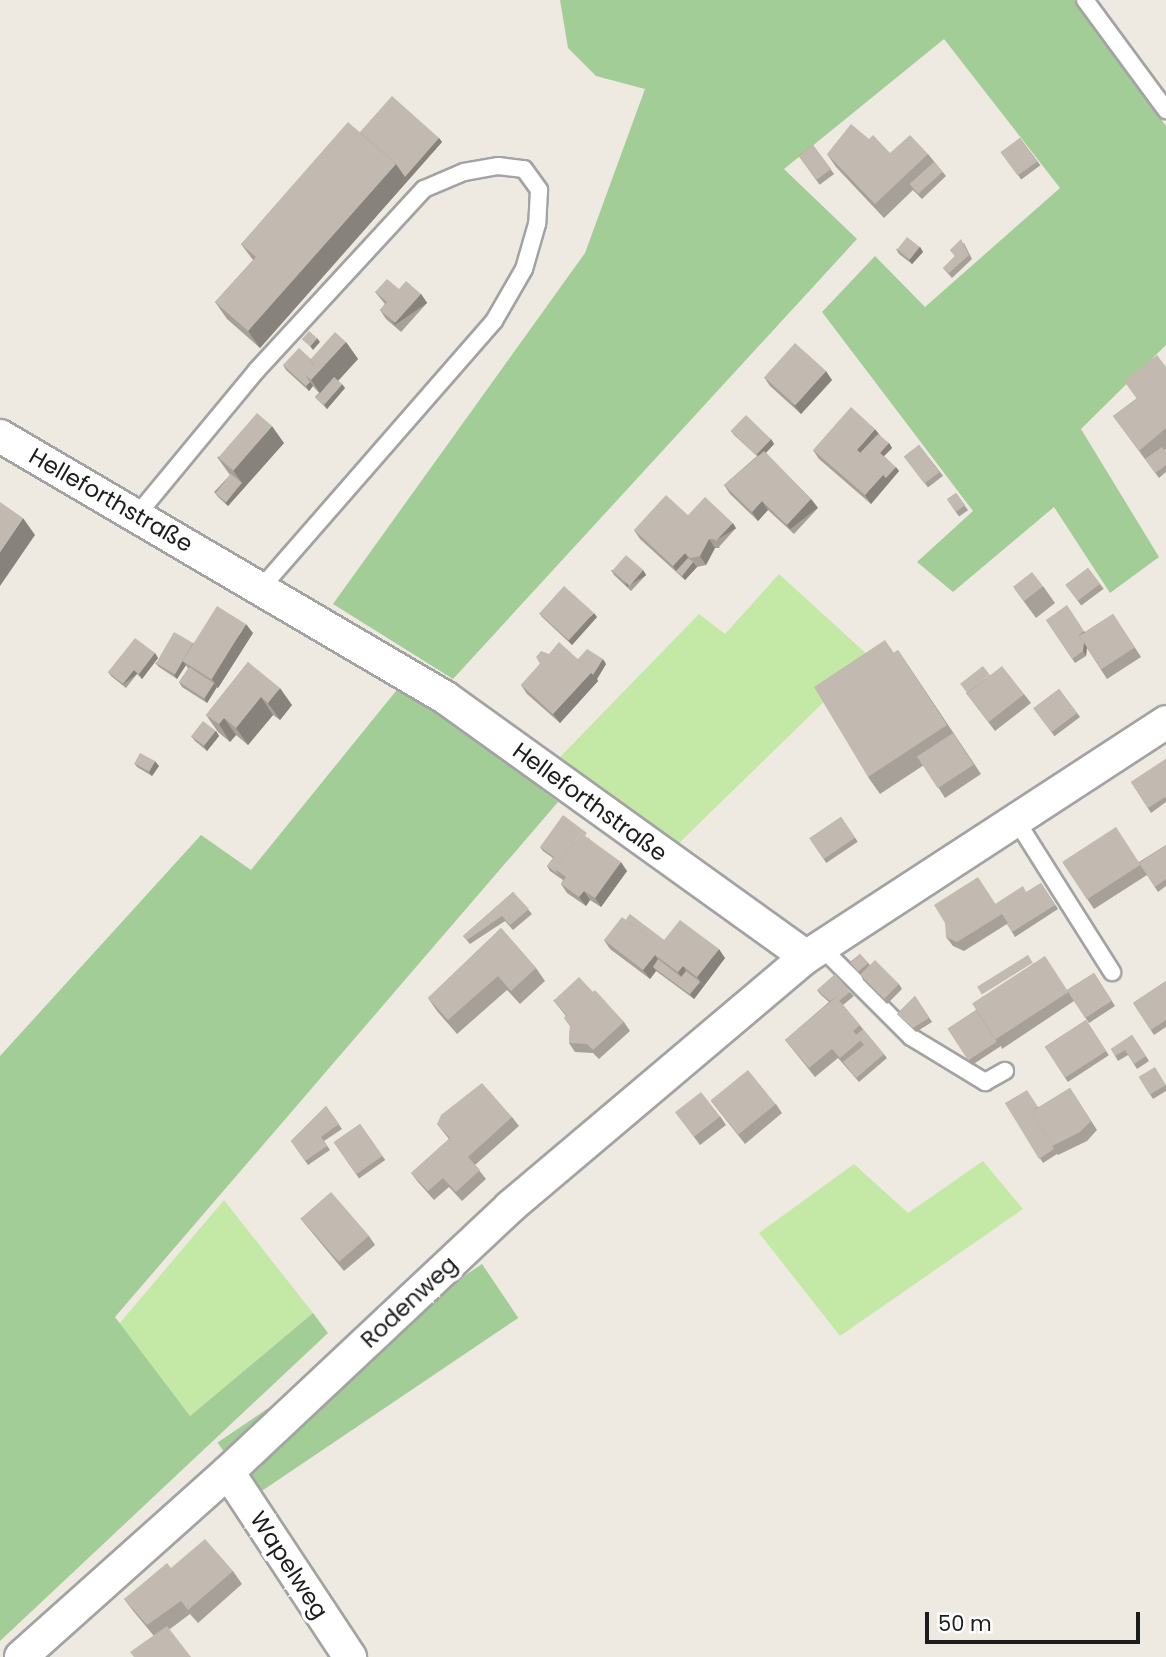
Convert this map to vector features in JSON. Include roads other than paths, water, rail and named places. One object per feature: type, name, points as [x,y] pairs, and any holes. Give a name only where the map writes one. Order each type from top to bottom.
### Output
[{"type":"street","name":"Helleforthstraße","points":[[0,436],[262,587],[446,698],[814,952]]},
{"type":"street","points":[[814,952],[1166,722]]},
{"type":"street","name":"Rodenweg","points":[[20,1657],[228,1472],[510,1206],[814,952]]},
{"type":"street","name":"Wapelweg","points":[[228,1472],[350,1657]]},
{"type":"lane","points":[[1085,0],[1166,110]]},
{"type":"lane","points":[[138,515],[256,371],[424,188],[464,172],[498,166],[524,169],[539,190],[537,224],[524,269],[494,320],[262,587]]},
{"type":"lane","points":[[1016,820],[1112,972]]},
{"type":"lane","points":[[814,952],[911,1037],[985,1082],[1005,1070]]}]
